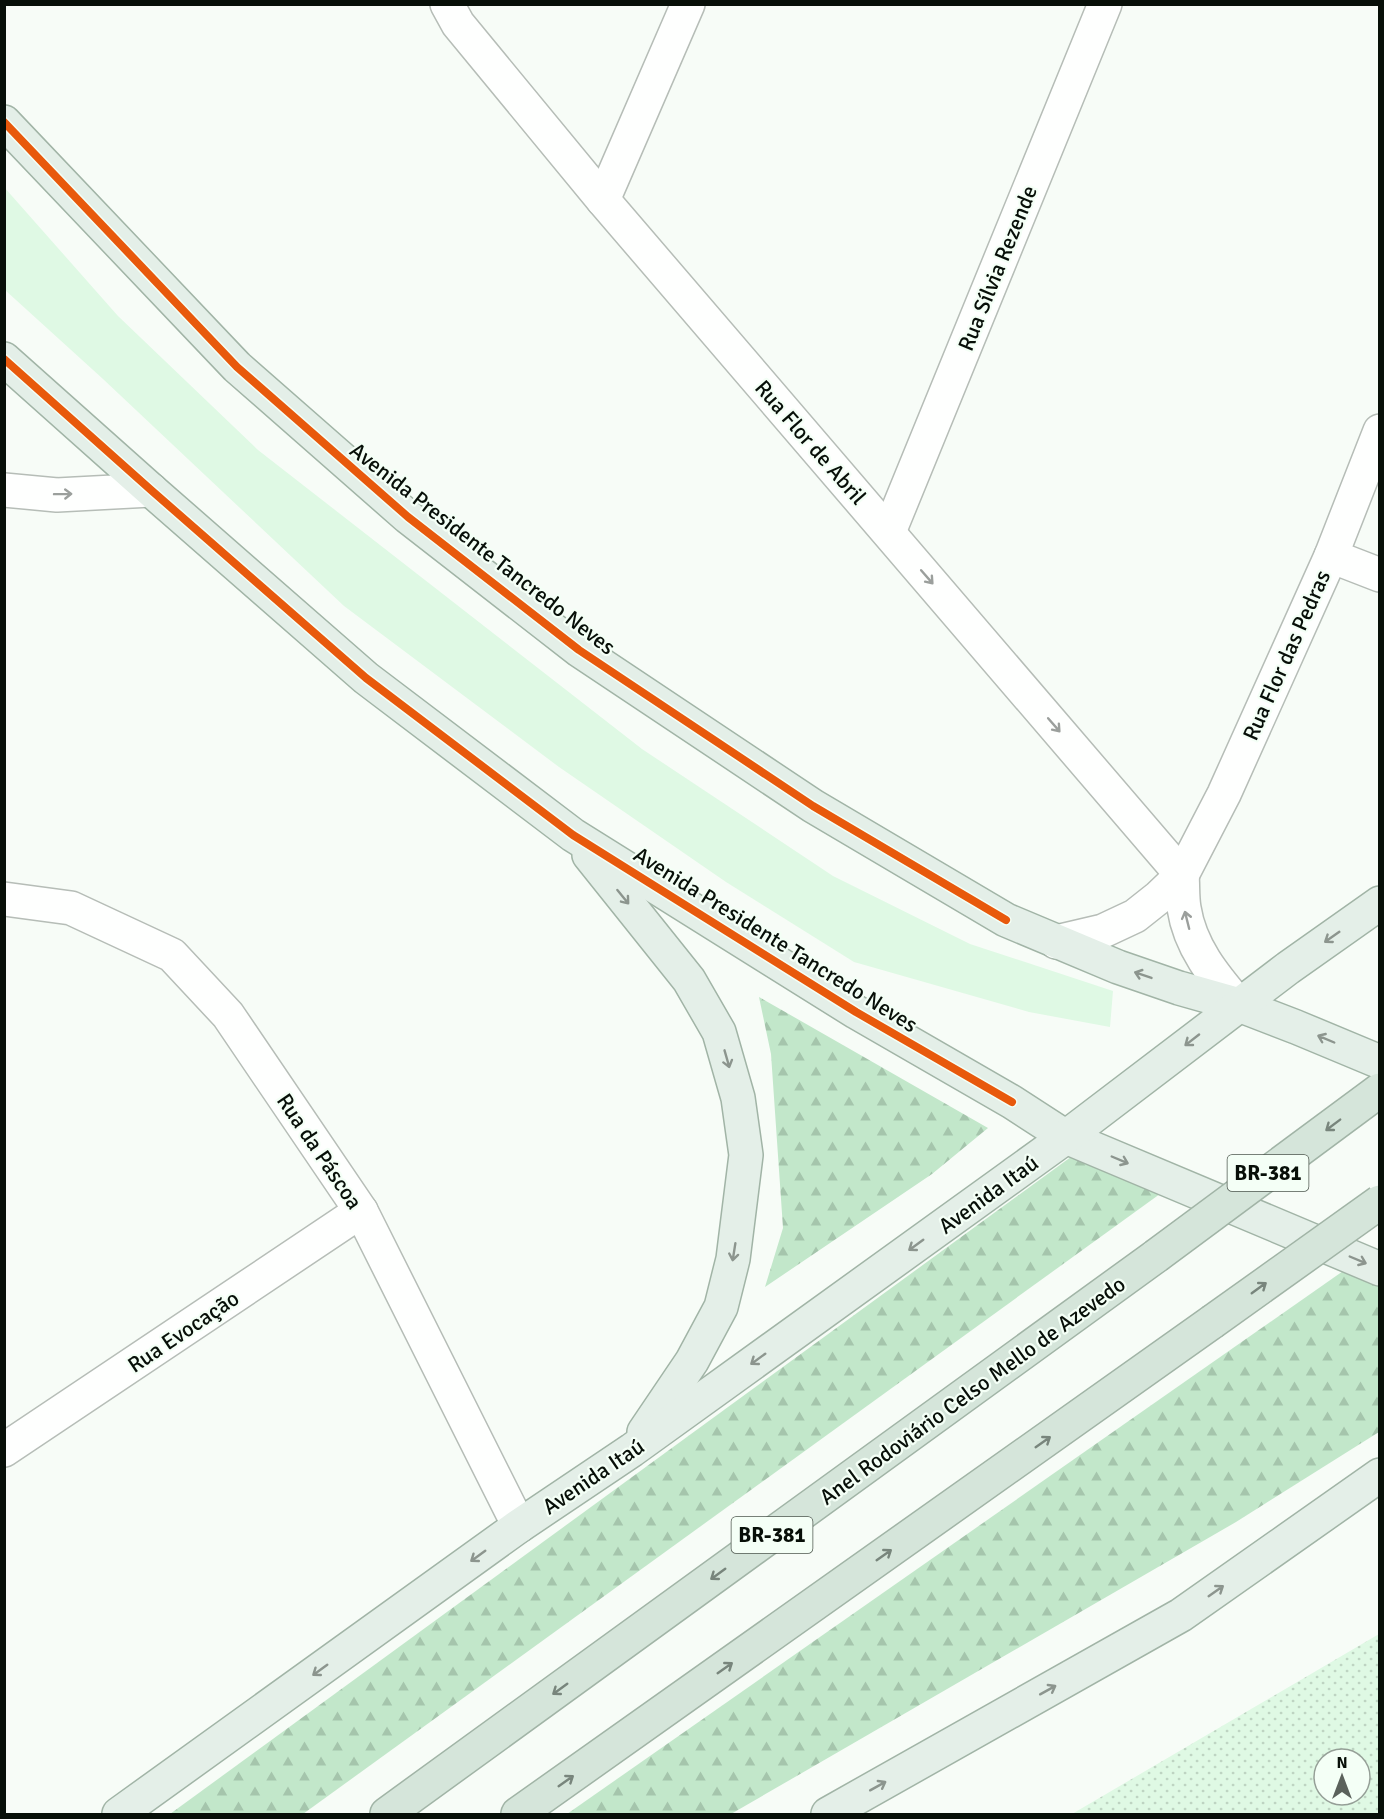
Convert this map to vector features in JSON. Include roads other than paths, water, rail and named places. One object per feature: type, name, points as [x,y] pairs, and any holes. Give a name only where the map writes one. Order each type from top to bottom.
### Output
[{"type":"highway","name":"Anel Rodoviário Celso Mello de Azevedo","points":[[387,1815],[1156,1256],[1380,1090]]},
{"type":"highway","points":[[518,1815],[1380,1202]]},
{"type":"main road","name":"Avenida Presidente Tancredo Neves","points":[[4,122],[237,367],[408,517],[579,650],[813,806],[1006,920],[1118,967],[1239,1005],[1380,1062]]},
{"type":"main road","name":"Avenida Presidente Tancredo Neves","points":[[4,359],[366,678],[573,835],[855,1012],[1012,1102],[1066,1137],[1380,1269]]},
{"type":"main road","points":[[573,835],[689,980],[719,1032],[738,1098],[746,1155],[733,1259],[721,1306],[692,1361],[632,1450]]},
{"type":"main road","points":[[1066,1137],[1239,1005],[1380,903]]},
{"type":"main road","name":"Avenida Itaú","points":[[119,1815],[519,1526],[632,1450],[1066,1137]]},
{"type":"main road","points":[[828,1815],[1181,1615],[1380,1475]]},
{"type":"street","name":"Rua Flor de Abril","points":[[447,4],[458,24],[603,200],[1182,874]]},
{"type":"street","points":[[603,200],[688,4]]},
{"type":"street","name":"Rua Sílvia Rezende","points":[[889,532],[1104,4]]},
{"type":"street","name":"Rua Flor das Pedras","points":[[1056,942],[1103,932],[1135,916],[1159,897],[1182,874],[1224,794],[1331,556],[1380,431]]},
{"type":"street","points":[[4,490],[57,495],[150,490]]},
{"type":"street","points":[[1331,556],[1380,574]]},
{"type":"street","points":[[1182,874],[1184,907],[1190,934],[1209,970],[1239,1005]]},
{"type":"street","name":"Rua da Páscoa","points":[[4,899],[71,908],[172,955],[228,1015],[362,1211],[519,1526]]},
{"type":"street","name":"Rua Evocação","points":[[4,1450],[362,1211]]}]
